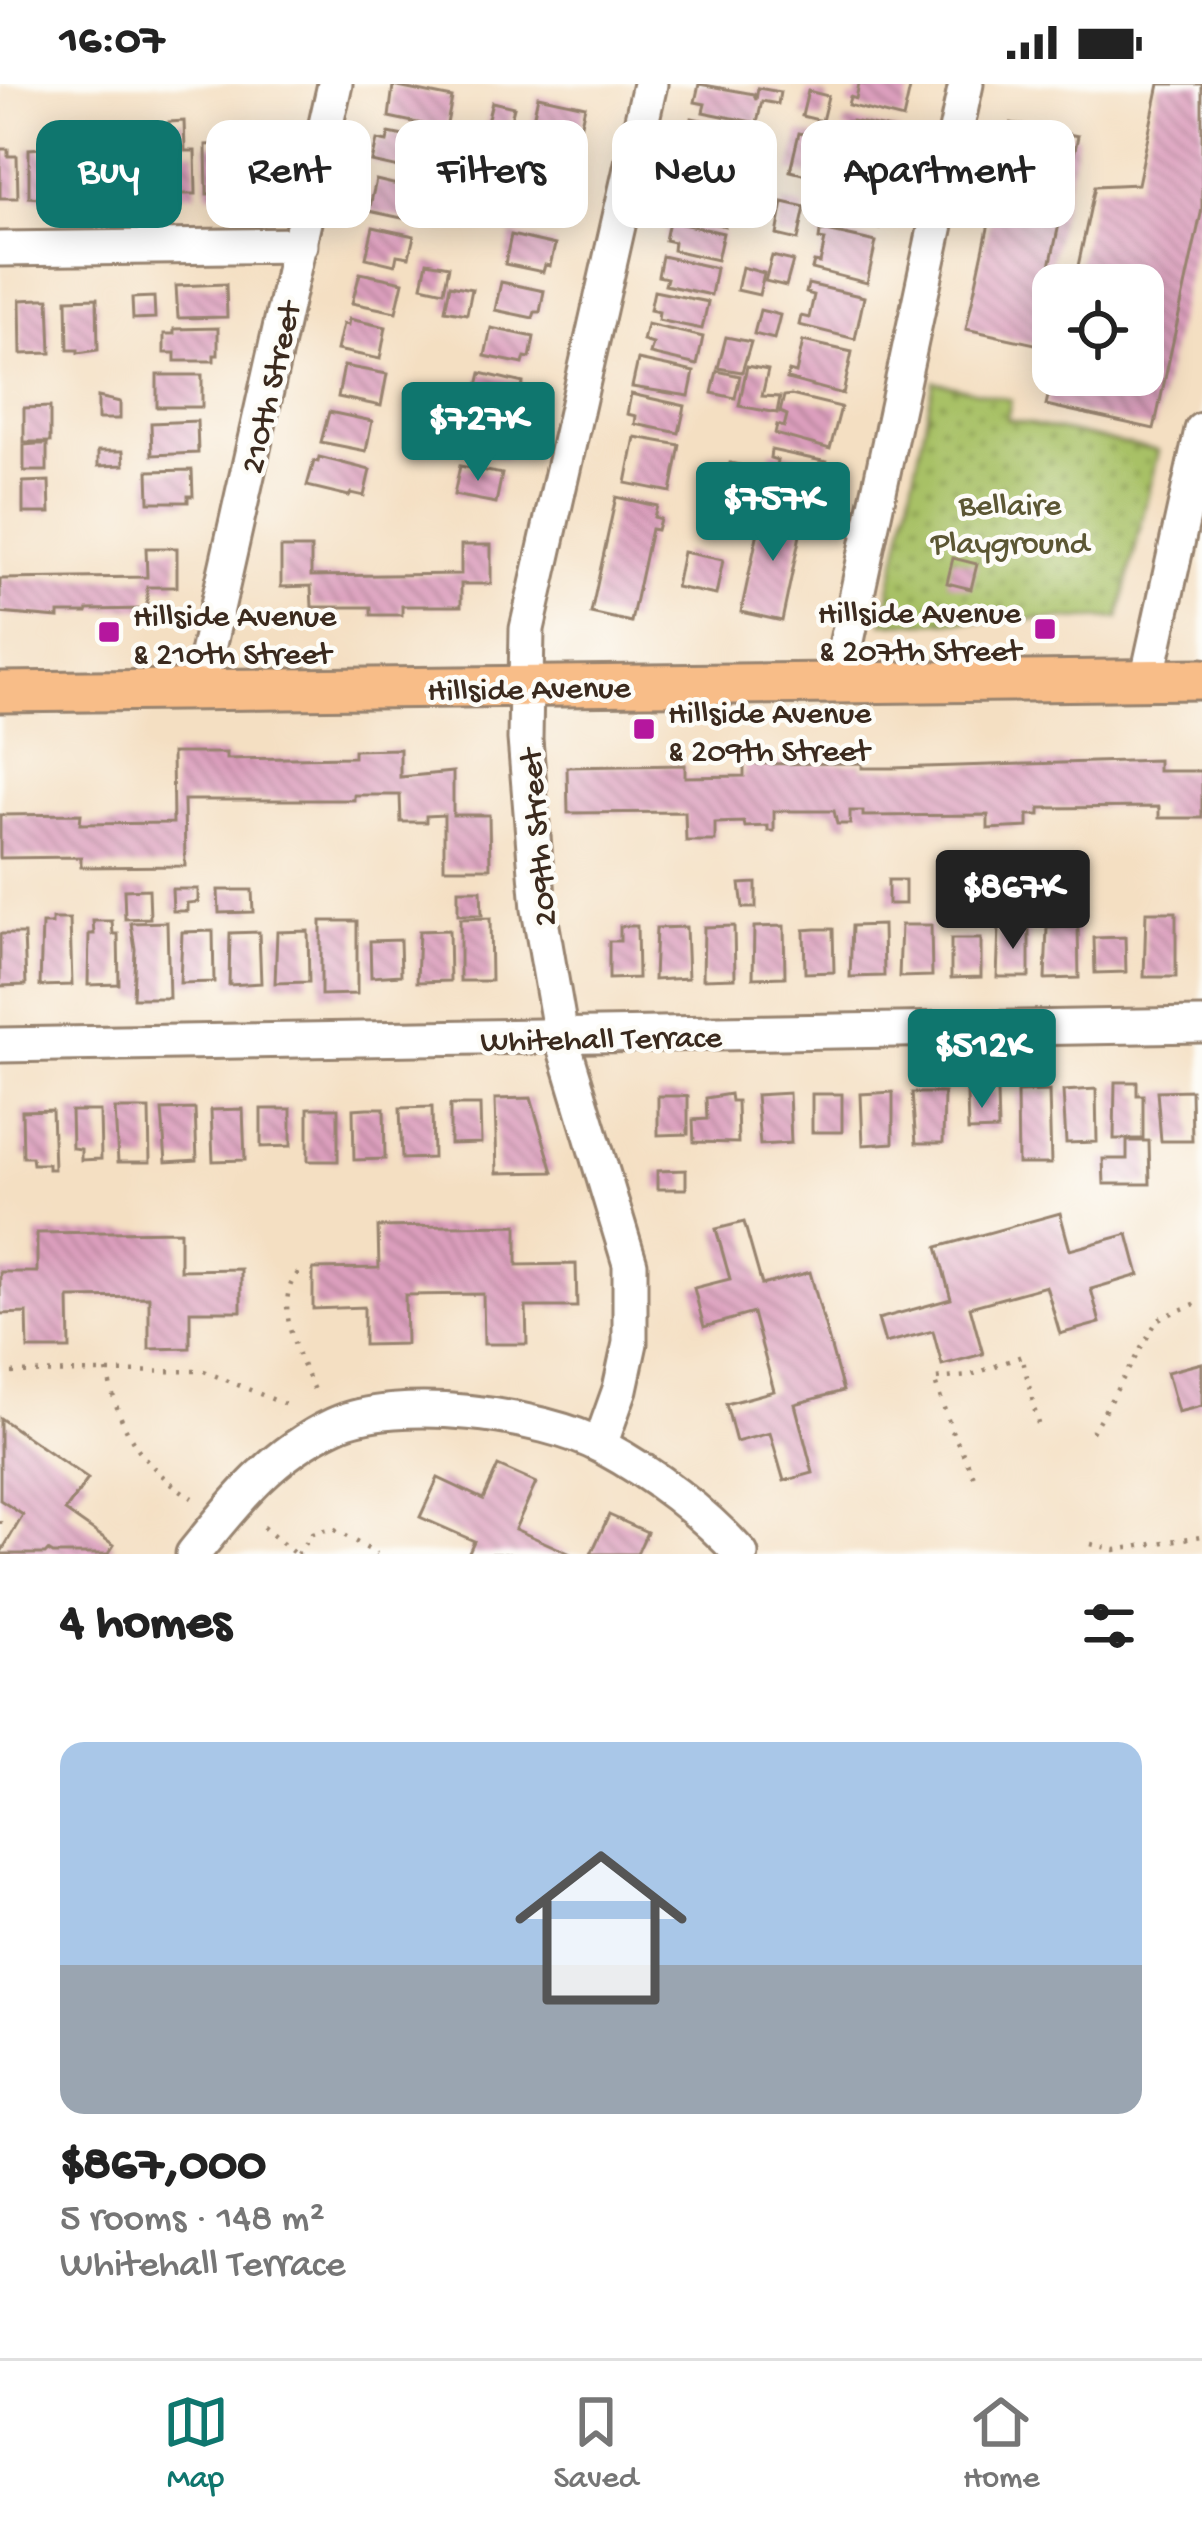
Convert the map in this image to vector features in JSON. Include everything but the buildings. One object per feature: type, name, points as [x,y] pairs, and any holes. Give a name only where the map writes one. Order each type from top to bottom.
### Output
[{"type":"main road","name":"Hillside Avenue","points":[[0,692],[1202,679]]},
{"type":"street","name":"210th Street","points":[[200,689],[335,84]]},
{"type":"street","name":"209th Street","points":[[600,1445],[630,1343],[630,1264],[561,1036],[538,909],[525,739],[527,629],[650,84]]},
{"type":"street","points":[[838,683],[966,84]]},
{"type":"street","points":[[0,249],[300,245]]},
{"type":"street","points":[[1147,680],[1202,430]]},
{"type":"street","name":"Whitehall Terrace","points":[[0,1045],[1202,1025]]},
{"type":"street","points":[[193,1554],[254,1479],[290,1449],[339,1422],[416,1410],[467,1411],[600,1445],[673,1492],[741,1554]]},
{"type":"path","points":[[298,1273],[288,1292],[291,1333],[316,1394]]},
{"type":"path","points":[[1092,1432],[1158,1319],[1202,1301]]},
{"type":"path","points":[[974,1476],[934,1379],[969,1376],[1022,1356],[1038,1424]]},
{"type":"path","points":[[106,1371],[115,1410],[143,1459],[192,1498]]},
{"type":"path","points":[[0,1373],[204,1371],[289,1406]]},
{"type":"path","points":[[263,1527],[296,1554],[312,1534],[333,1529],[377,1554]]},
{"type":"path","points":[[1091,1544],[1115,1550],[1202,1536]]},
{"type":"green space","name":"Bellaire Playground","points":[[934,381],[1011,400],[1007,419],[1158,451],[1119,618],[883,623]]},
{"type":"place","name":"Hillside Avenue & 207th Street","points":[[1045,629]]},
{"type":"place","name":"Hillside Avenue & 210th Street","points":[[109,632]]},
{"type":"place","name":"Hillside Avenue & 209th Street","points":[[644,729]]}]
